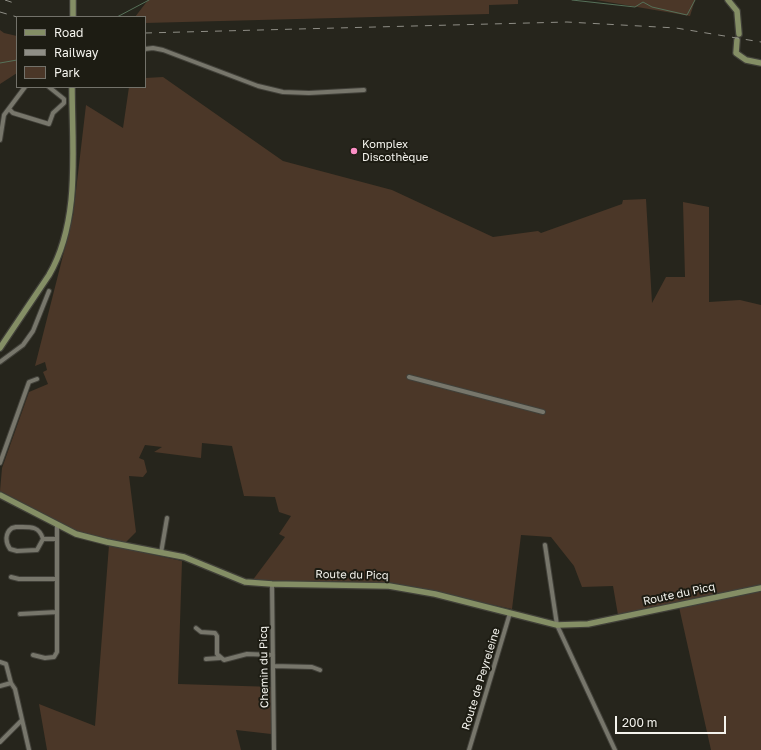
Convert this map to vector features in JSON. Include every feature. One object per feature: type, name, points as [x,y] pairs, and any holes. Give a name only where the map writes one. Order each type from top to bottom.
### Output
[{"type":"street","points":[[73,0],[73,16]]},
{"type":"street","points":[[728,0],[737,11],[738,37],[736,52],[746,60],[761,63]]},
{"type":"street","points":[[146,49],[153,48],[163,50],[258,86],[284,92],[309,93],[364,90]]},
{"type":"street","points":[[0,140],[4,115],[24,88]]},
{"type":"street","points":[[9,109],[13,113],[49,124],[53,113],[64,103],[64,99],[50,88]]},
{"type":"street","points":[[0,348],[55,263],[62,245],[69,215],[71,192],[72,88]]},
{"type":"street","points":[[38,291],[45,299]]},
{"type":"street","points":[[0,362],[23,345],[33,331],[49,291]]},
{"type":"street","points":[[409,377],[543,412]]},
{"type":"street","points":[[0,463],[29,382],[37,379]]},
{"type":"street","name":"Route du Picq","points":[[0,495],[76,534],[184,557],[240,581],[272,584],[389,586],[434,594],[557,625],[588,624],[761,588]]},
{"type":"street","points":[[161,553],[167,518]]},
{"type":"street","points":[[33,655],[45,658],[54,657],[57,652],[57,524]]},
{"type":"street","points":[[16,527],[37,528],[43,539],[40,547],[34,551],[14,550],[8,545],[6,540],[9,530],[16,527]]},
{"type":"street","points":[[43,539],[57,539]]},
{"type":"street","points":[[546,546],[557,625],[615,750]]},
{"type":"street","points":[[11,577],[19,579],[57,579]]},
{"type":"street","name":"Chemin du Picq","points":[[272,584],[274,750]]},
{"type":"street","points":[[20,614],[57,612]]},
{"type":"street","name":"Route de Peyreleine","points":[[469,750],[510,613]]},
{"type":"street","points":[[196,628],[201,632],[215,633],[217,636],[217,654],[220,658]]},
{"type":"street","points":[[206,659],[220,658],[224,660],[246,654],[273,655]]},
{"type":"street","points":[[0,662],[6,664],[11,683],[15,689],[29,750]]},
{"type":"street","points":[[273,666],[312,667],[320,670]]},
{"type":"street","points":[[0,686],[11,683]]},
{"type":"street","points":[[0,742],[21,720]]},
{"type":"green space","points":[[148,0],[518,0],[518,4],[489,5],[489,14],[146,23],[146,16],[136,16]]},
{"type":"green space","points":[[596,0],[695,0],[690,16]]},
{"type":"green space","points":[[0,30],[4,33],[16,36],[16,74],[0,84]]},
{"type":"green space","points":[[163,77],[283,161],[392,190],[493,237],[538,231],[541,233],[622,204],[623,200],[646,199],[652,303],[666,277],[685,277],[683,202],[709,207],[709,302],[740,300],[761,305],[761,750],[711,750],[679,607],[618,615],[613,586],[582,587],[574,566],[551,537],[521,535],[512,609],[387,582],[252,581],[285,537],[279,534],[291,516],[279,512],[275,497],[244,496],[232,446],[202,443],[201,458],[154,452],[162,447],[145,445],[139,458],[144,460],[147,472],[143,477],[129,476],[136,532],[125,543],[79,532],[0,491],[2,468],[29,392],[48,384],[43,372],[47,370],[45,362],[35,366],[73,216],[86,105],[123,128],[129,88],[146,88],[146,78]]},
{"type":"green space","points":[[109,545],[182,561],[178,684],[275,687],[276,696],[271,734],[236,730],[241,750],[47,750],[39,704],[95,726]]},
{"type":"waterway","points":[[119,16],[149,0]]},
{"type":"waterway","points":[[572,0],[635,7],[643,2],[652,7],[687,15],[695,0]]},
{"type":"waterway","points":[[0,63],[16,60]]},
{"type":"railway","points":[[5,0],[17,4]]},
{"type":"railway","points":[[0,12],[16,17]]},
{"type":"railway","points":[[146,33],[567,22],[676,28],[761,42]]},
{"type":"place","name":"Komplex Discothèque","points":[[354,151]]}]
